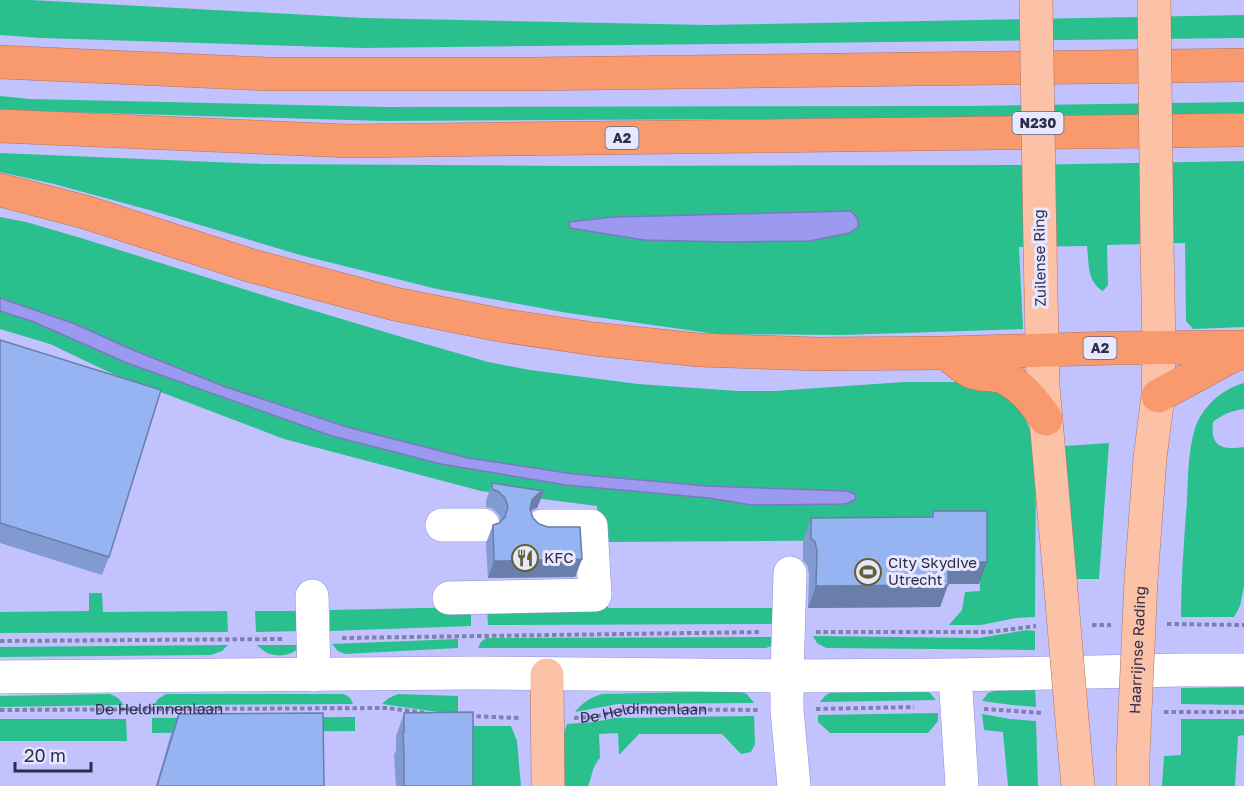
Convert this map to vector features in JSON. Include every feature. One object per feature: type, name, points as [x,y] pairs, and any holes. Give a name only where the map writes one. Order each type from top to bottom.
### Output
[{"type":"highway","points":[[0,62],[292,74],[531,74],[1244,65]]},
{"type":"highway","name":"A2","points":[[0,126],[349,141],[1244,130]]},
{"type":"highway","name":"A2","points":[[0,190],[85,212],[249,265],[394,304],[500,326],[594,339],[699,350],[818,354],[1244,347]]},
{"type":"highway","points":[[1158,396],[1244,351]]},
{"type":"highway","points":[[946,353],[973,373],[1004,377],[1030,397],[1046,419]]},
{"type":"main road","name":"Zuilense Ring","points":[[1036,0],[1043,386],[1077,771]]},
{"type":"main road","points":[[1154,0],[1158,396]]},
{"type":"main road","name":"Haarrijnse Rading","points":[[1133,771],[1141,580],[1150,458],[1158,396]]},
{"type":"main road","points":[[547,675],[548,786]]},
{"type":"street","points":[[442,525],[483,525]]},
{"type":"street","points":[[449,598],[595,594],[591,526],[542,526]]},
{"type":"street","points":[[790,573],[787,676],[794,786]]},
{"type":"street","points":[[312,596],[314,675]]},
{"type":"street","points":[[0,677],[474,673],[787,676],[956,691],[1034,673],[1244,670]]},
{"type":"street","points":[[956,691],[962,786]]},
{"type":"path","points":[[1159,624],[1244,625]]},
{"type":"path","points":[[1091,625],[1114,625]]},
{"type":"path","points":[[0,641],[789,632],[991,632],[1046,626]]},
{"type":"path","name":"De Heldinnenlaan","points":[[466,716],[548,719],[593,717],[628,709],[788,710],[956,691],[1034,713],[1045,713]]},
{"type":"path","name":"De Heldinnenlaan","points":[[0,710],[387,708],[427,714]]},
{"type":"path","points":[[1158,712],[1244,712]]},
{"type":"green space","points":[[0,0],[364,18],[707,25],[1244,15],[1244,38],[362,48],[0,35]]},
{"type":"green space","points":[[0,96],[30,99],[385,107],[966,106],[1244,102],[1244,113],[965,118],[384,121],[29,111],[0,109]]},
{"type":"green space","points":[[0,153],[263,164],[569,166],[1022,165],[1244,161],[1244,327],[1193,329],[1186,321],[1185,243],[1107,245],[1108,285],[1103,291],[1091,277],[1087,246],[1019,247],[1023,329],[841,335],[716,334],[568,313],[437,289],[300,255],[153,211],[0,172]]},
{"type":"green space","points":[[0,217],[81,238],[488,362],[530,370],[638,384],[738,391],[775,391],[904,382],[966,382],[990,387],[1018,408],[1034,440],[1036,455],[1035,617],[981,625],[949,625],[962,610],[965,592],[980,591],[979,534],[924,540],[606,542],[608,608],[784,608],[783,624],[488,625],[487,607],[600,605],[597,506],[481,491],[284,439],[113,374],[50,344],[0,329],[0,311],[34,322],[127,363],[332,436],[441,464],[566,485],[709,498],[752,505],[855,494],[847,491],[707,486],[574,474],[468,458],[347,427],[223,386],[75,324],[0,298]]},
{"type":"green space","points":[[1244,383],[1244,409],[1227,413],[1213,422],[1213,437],[1219,445],[1229,448],[1244,447],[1244,586],[1240,606],[1234,617],[1181,617],[1189,464],[1195,428],[1198,420],[1214,400],[1228,389]]},
{"type":"green space","points":[[1109,443],[1099,579],[1072,579],[1065,446]]},
{"type":"green space","points":[[89,593],[102,593],[103,612],[227,611],[228,632],[0,633],[0,612],[89,611]]},
{"type":"green space","points":[[471,607],[471,626],[330,631],[330,610]]},
{"type":"green space","points":[[255,611],[303,611],[303,631],[256,632]]},
{"type":"green space","points":[[1027,630],[1035,631],[1035,650],[826,648],[817,643],[813,636],[979,638]]},
{"type":"green space","points":[[783,637],[778,643],[766,648],[478,648],[486,638]]},
{"type":"green space","points":[[458,639],[458,648],[345,654],[338,651],[332,644]]},
{"type":"green space","points":[[228,645],[222,651],[211,655],[0,657],[0,647]]},
{"type":"green space","points":[[257,645],[302,645],[291,653],[280,656],[268,653]]},
{"type":"green space","points":[[1244,687],[1244,705],[1181,704],[1181,688]]},
{"type":"green space","points":[[1035,688],[1036,707],[982,701],[988,693],[999,689]]},
{"type":"green space","points":[[921,689],[930,693],[936,700],[820,702],[834,690]]},
{"type":"green space","points":[[738,691],[747,694],[754,703],[618,704],[575,712],[587,701],[602,694]]},
{"type":"green space","points":[[110,694],[124,705],[0,707],[0,696]]},
{"type":"green space","points":[[166,694],[344,694],[353,704],[154,705]]},
{"type":"green space","points":[[398,694],[458,696],[458,712],[445,713],[382,704]]},
{"type":"green space","points":[[938,713],[938,721],[928,733],[830,733],[818,722],[818,715]]},
{"type":"green space","points":[[982,714],[1036,721],[1038,786],[1008,786],[1003,732],[984,730]]},
{"type":"green space","points":[[754,716],[755,744],[751,752],[741,754],[722,734],[639,734],[619,755],[618,733],[599,734],[600,758],[588,786],[562,786],[561,743],[567,724],[615,718]]},
{"type":"green space","points":[[355,717],[355,731],[152,733],[152,718]]},
{"type":"green space","points":[[0,719],[126,719],[127,741],[0,741]]},
{"type":"green space","points":[[1181,719],[1244,719],[1244,735],[1238,736],[1235,786],[1162,786],[1164,756],[1181,755]]},
{"type":"green space","points":[[469,726],[511,726],[517,741],[521,786],[469,786]]},
{"type":"shaded area","points":[[851,211],[858,219],[858,227],[849,233],[809,241],[644,240],[570,228],[569,222],[613,217]]},
{"type":"shaded area","points":[[0,298],[75,324],[223,386],[347,427],[468,458],[574,474],[707,486],[847,491],[855,494],[856,499],[843,504],[752,505],[709,498],[566,485],[441,464],[332,436],[127,363],[34,322],[0,311]]},
{"type":"building","points":[[0,340],[161,390],[109,557],[0,523]]},
{"type":"building","points":[[492,483],[544,491],[532,500],[530,509],[533,518],[539,524],[548,527],[580,527],[582,559],[494,561],[493,525],[505,517],[508,507],[505,498],[492,489]]},
{"type":"building","points":[[933,511],[987,511],[987,562],[948,562],[948,585],[816,586],[817,551],[815,542],[811,538],[811,518],[933,517]]},
{"type":"building","points":[[473,712],[473,786],[404,786],[404,713]]},
{"type":"building","points":[[323,713],[324,786],[157,786],[179,714]]},
{"type":"place","name":"KFC","points":[[525,558]]},
{"type":"place","name":"City Skydive Utrecht","points":[[868,572]]}]
